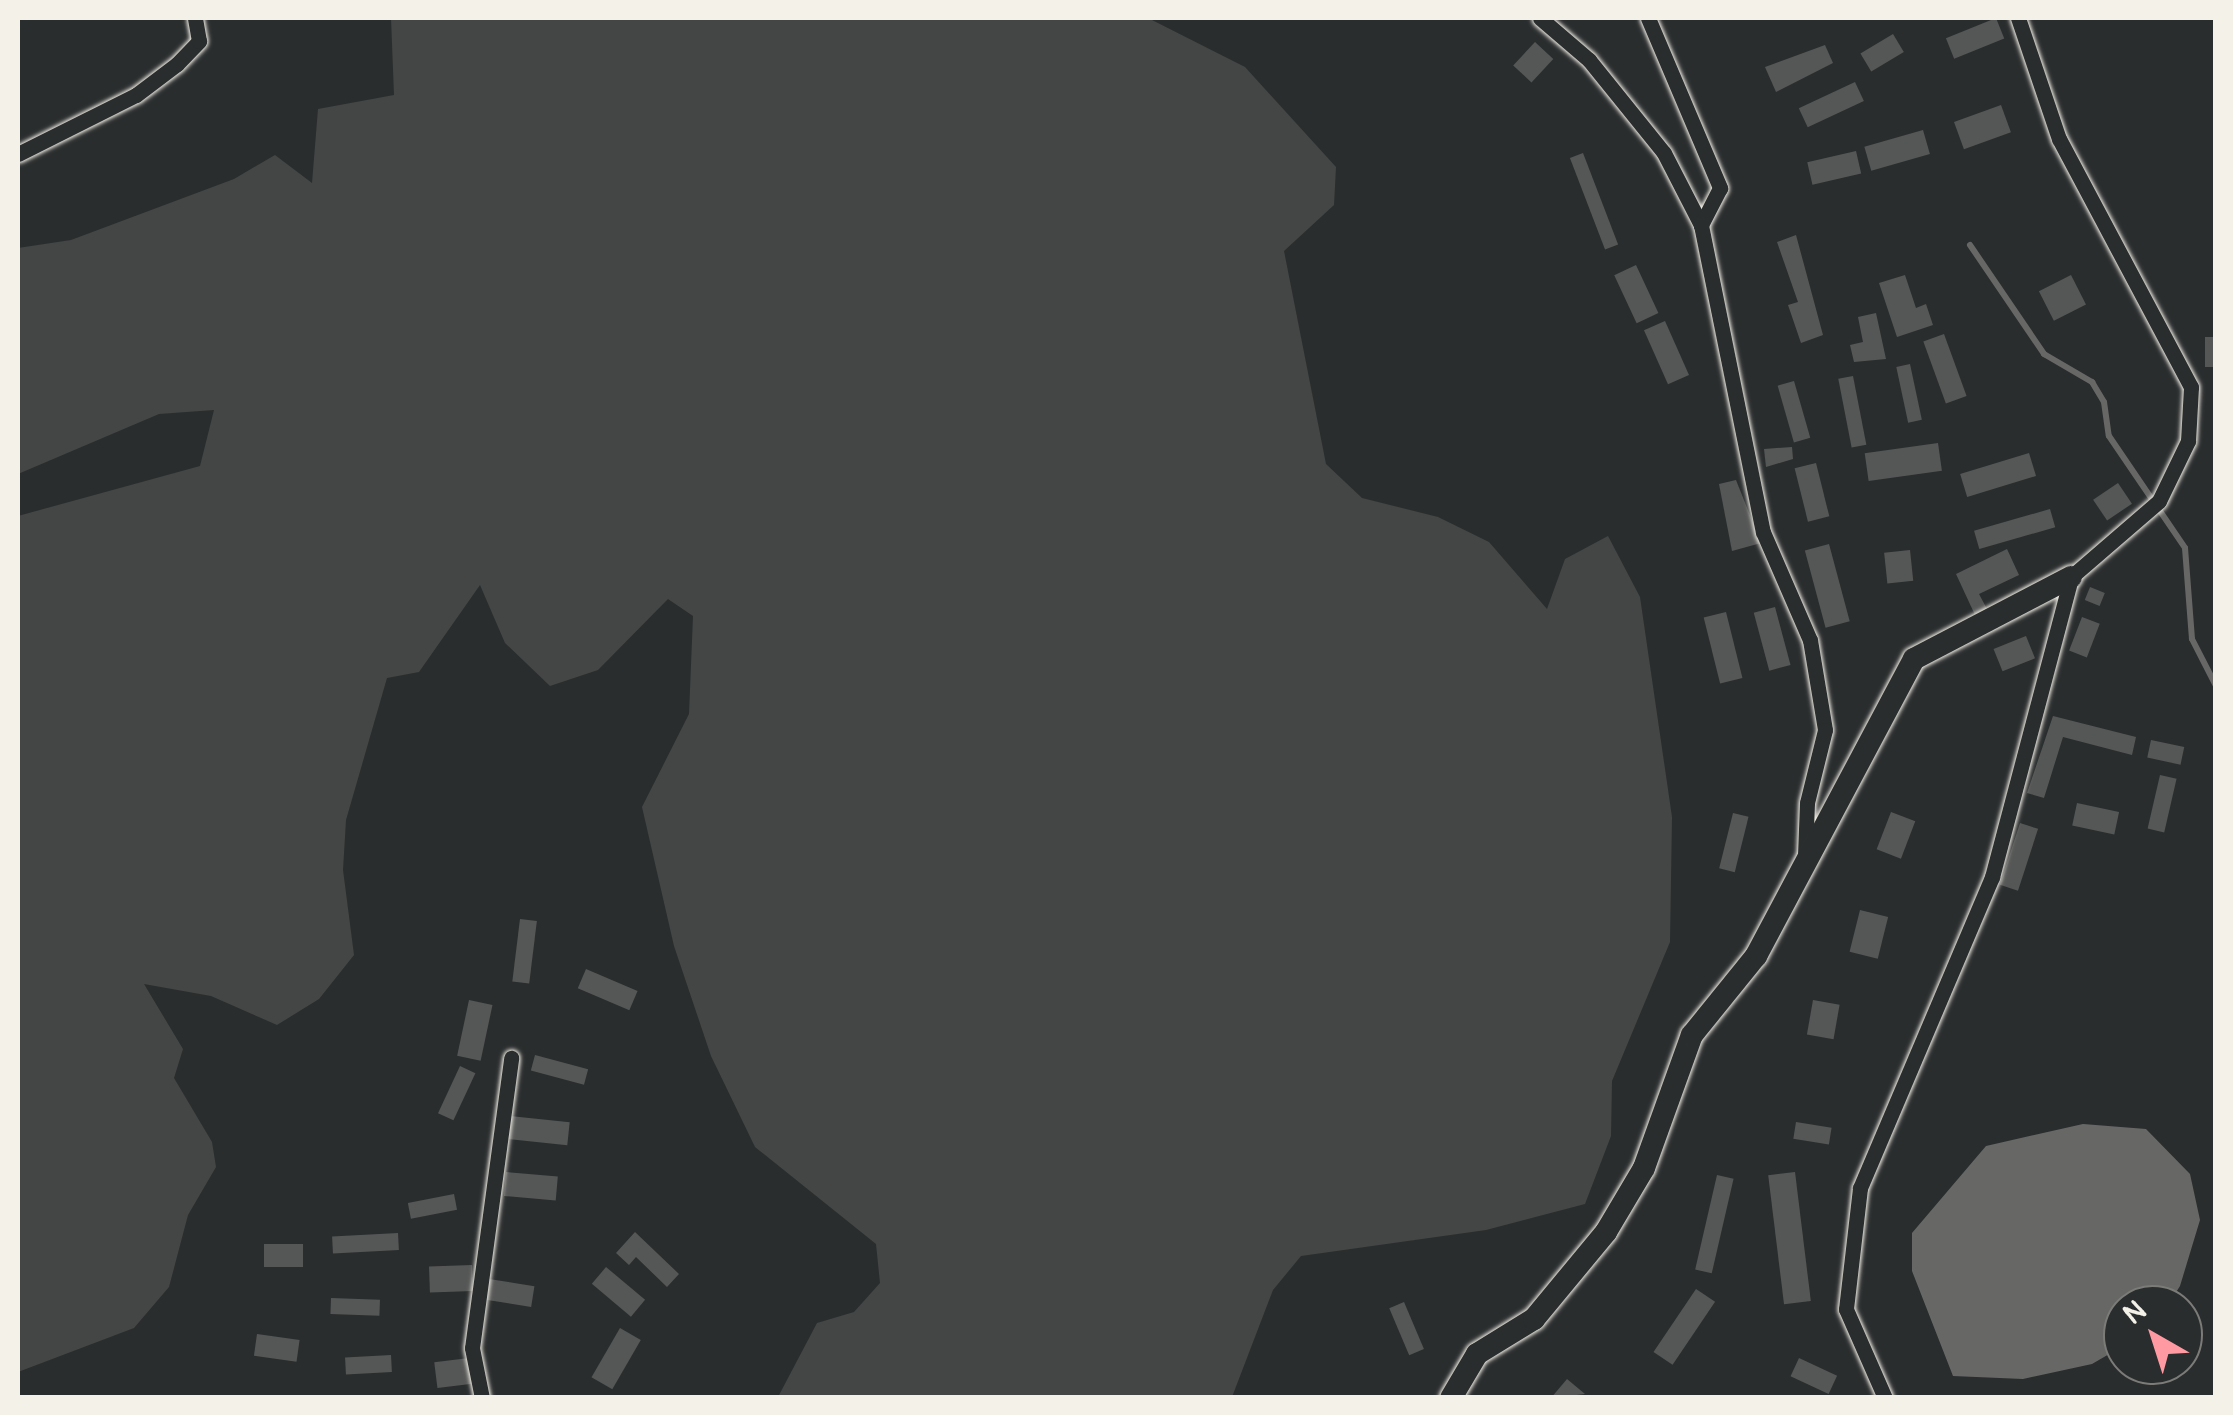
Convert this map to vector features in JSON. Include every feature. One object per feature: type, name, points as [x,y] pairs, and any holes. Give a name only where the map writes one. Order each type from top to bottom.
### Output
[{"type":"street","points":[[18,154],[150,85],[198,41],[195,18]]},
{"type":"street","points":[[1540,18],[1590,60],[1664,153],[1701,224],[1764,532],[1805,625],[1825,730],[1806,802],[1805,854]]},
{"type":"street","points":[[1648,18],[1720,188],[1701,224]]},
{"type":"street","points":[[1450,1398],[1477,1354],[1534,1319],[1606,1232],[1644,1168],[1692,1034],[1756,956],[1805,854],[1914,659],[2071,577],[2158,501],[2188,441],[2190,387],[2059,139],[2018,18]]},
{"type":"street","points":[[1885,1398],[1846,1309],[1860,1188],[1992,877],[2071,577]]},
{"type":"street","points":[[482,1398],[472,1348],[512,1058]]},
{"type":"shaded area","points":[[391,18],[1148,18],[1245,67],[1336,167],[1334,205],[1284,251],[1326,464],[1362,498],[1438,517],[1489,542],[1547,609],[1565,559],[1608,536],[1640,597],[1672,817],[1670,942],[1612,1081],[1611,1136],[1585,1204],[1486,1230],[1301,1256],[1273,1290],[1232,1397],[778,1397],[817,1323],[854,1312],[880,1283],[876,1244],[755,1147],[711,1056],[674,946],[642,807],[689,714],[693,616],[668,599],[598,670],[550,686],[505,643],[480,585],[419,672],[387,678],[346,820],[343,870],[354,955],[319,999],[277,1025],[211,996],[144,984],[183,1049],[174,1078],[212,1142],[216,1167],[188,1215],[169,1287],[134,1328],[18,1372],[18,516],[200,466],[214,410],[159,414],[18,474],[18,248],[71,240],[234,179],[275,155],[312,183],[318,109],[394,95]]},
{"type":"shaded area","points":[[2083,1124],[2146,1129],[2190,1174],[2200,1220],[2180,1285],[2103,1285],[2103,1358],[2092,1364],[2023,1379],[1953,1376],[1912,1271],[1912,1233],[1986,1146]]},
{"type":"building","points":[[1996,18],[2004,38],[1954,59],[1946,38]]},
{"type":"building","points":[[1893,34],[1904,52],[1871,72],[1860,54]]},
{"type":"building","points":[[1535,42],[1553,59],[1531,82],[1513,65]]},
{"type":"building","points":[[1825,45],[1833,63],[1776,92],[1765,67]]},
{"type":"building","points":[[1855,82],[1864,101],[1808,127],[1799,108]]},
{"type":"building","points":[[2001,105],[2011,132],[1964,149],[1954,122]]},
{"type":"building","points":[[1923,130],[1930,154],[1871,171],[1864,147]]},
{"type":"building","points":[[1856,151],[1861,173],[1812,185],[1807,162]]},
{"type":"building","points":[[1583,153],[1618,244],[1605,250],[1570,158]]},
{"type":"building","points":[[1796,235],[1823,335],[1801,343],[1788,305],[1798,302],[1777,242]]},
{"type":"building","points":[[1636,265],[1658,313],[1637,323],[1614,275]]},
{"type":"building","points":[[1905,275],[1916,308],[1926,304],[1933,325],[1897,337],[1879,283]]},
{"type":"building","points":[[2071,275],[2086,304],[2054,321],[2039,291]]},
{"type":"building","points":[[1876,313],[1886,359],[1854,362],[1850,345],[1863,342],[1858,317]]},
{"type":"building","points":[[1665,321],[1689,375],[1668,384],[1644,330]]},
{"type":"building","points":[[1944,334],[1967,396],[1946,404],[1923,342]]},
{"type":"building","points":[[2205,337],[2216,337],[2216,367],[2205,367]]},
{"type":"building","points":[[1910,364],[1922,420],[1908,423],[1896,367]]},
{"type":"building","points":[[1853,376],[1866,445],[1852,448],[1838,379]]},
{"type":"building","points":[[1794,381],[1810,438],[1794,442],[1778,386]]},
{"type":"building","points":[[1938,443],[1942,471],[1869,481],[1865,453]]},
{"type":"building","points":[[1792,447],[1793,459],[1766,467],[1764,449]]},
{"type":"building","points":[[2029,453],[2036,476],[1967,497],[1960,474]]},
{"type":"building","points":[[1816,463],[1829,516],[1808,522],[1795,468]]},
{"type":"building","points":[[1736,480],[1761,543],[1732,551],[1719,484]]},
{"type":"building","points":[[2118,483],[2132,504],[2107,521],[2093,500]]},
{"type":"building","points":[[2050,509],[2055,527],[1979,549],[1974,531]]},
{"type":"building","points":[[1829,544],[1850,621],[1826,628],[1805,550]]},
{"type":"building","points":[[2007,549],[2019,575],[1979,594],[1987,609],[1975,615],[1956,574]]},
{"type":"building","points":[[1910,550],[1913,581],[1887,584],[1884,553]]},
{"type":"building","points":[[2090,587],[2105,593],[2100,606],[2085,600]]},
{"type":"building","points":[[1775,607],[1791,665],[1769,671],[1754,613]]},
{"type":"building","points":[[1726,612],[1742,678],[1720,684],[1704,618]]},
{"type":"building","points":[[2082,617],[2100,624],[2087,657],[2069,651]]},
{"type":"building","points":[[2026,636],[2035,658],[2003,671],[1994,649]]},
{"type":"building","points":[[2053,716],[2136,737],[2132,755],[2063,737],[2044,798],[2027,793]]},
{"type":"building","points":[[2151,740],[2184,747],[2181,765],[2147,758]]},
{"type":"building","points":[[2160,775],[2177,779],[2164,832],[2148,829]]},
{"type":"building","points":[[2077,803],[2119,812],[2114,834],[2072,825]]},
{"type":"building","points":[[1891,812],[1915,821],[1901,859],[1877,849]]},
{"type":"building","points":[[1733,813],[1749,817],[1735,872],[1719,868]]},
{"type":"building","points":[[2020,823],[2038,829],[2018,891],[2000,885]]},
{"type":"building","points":[[1860,910],[1888,917],[1878,959],[1850,952]]},
{"type":"building","points":[[520,919],[537,921],[529,984],[512,982]]},
{"type":"building","points":[[586,969],[638,991],[629,1010],[578,988]]},
{"type":"building","points":[[469,1000],[492,1005],[481,1061],[457,1056]]},
{"type":"building","points":[[1813,1000],[1840,1005],[1834,1039],[1807,1034]]},
{"type":"building","points":[[535,1055],[588,1069],[584,1085],[531,1070]]},
{"type":"building","points":[[460,1066],[475,1073],[453,1120],[438,1113]]},
{"type":"building","points":[[510,1116],[570,1122],[567,1145],[508,1139]]},
{"type":"building","points":[[1796,1122],[1832,1128],[1829,1144],[1793,1139]]},
{"type":"building","points":[[506,1172],[558,1177],[556,1200],[504,1196]]},
{"type":"building","points":[[1795,1172],[1811,1301],[1784,1304],[1768,1175]]},
{"type":"building","points":[[1717,1175],[1734,1179],[1712,1273],[1695,1270]]},
{"type":"building","points":[[454,1194],[457,1210],[411,1219],[408,1203]]},
{"type":"building","points":[[635,1232],[679,1274],[667,1287],[636,1257],[629,1265],[616,1253]]},
{"type":"building","points":[[398,1233],[399,1250],[333,1253],[332,1236]]},
{"type":"building","points":[[264,1244],[303,1244],[303,1267],[264,1267]]},
{"type":"building","points":[[472,1265],[473,1291],[430,1292],[429,1267]]},
{"type":"building","points":[[606,1267],[645,1300],[631,1317],[592,1284]]},
{"type":"building","points":[[489,1279],[534,1286],[531,1307],[486,1300]]},
{"type":"building","points":[[1696,1289],[1715,1302],[1673,1365],[1654,1352]]},
{"type":"building","points":[[331,1298],[380,1300],[379,1316],[330,1314]]},
{"type":"building","points":[[1404,1302],[1424,1349],[1409,1355],[1389,1308]]},
{"type":"building","points":[[620,1328],[641,1340],[612,1389],[592,1377]]},
{"type":"building","points":[[257,1334],[300,1340],[297,1362],[254,1356]]},
{"type":"building","points":[[391,1355],[392,1372],[346,1374],[345,1357]]},
{"type":"building","points":[[469,1358],[472,1384],[437,1388],[434,1362]]},
{"type":"building","points":[[1799,1358],[1837,1376],[1829,1394],[1791,1376]]},
{"type":"building","points":[[1567,1379],[1585,1394],[1551,1398]]},
{"type":"waterway","points":[[1970,245],[2044,354],[2092,382],[2104,402],[2109,436],[2185,548],[2192,639],[2216,686]]}]
